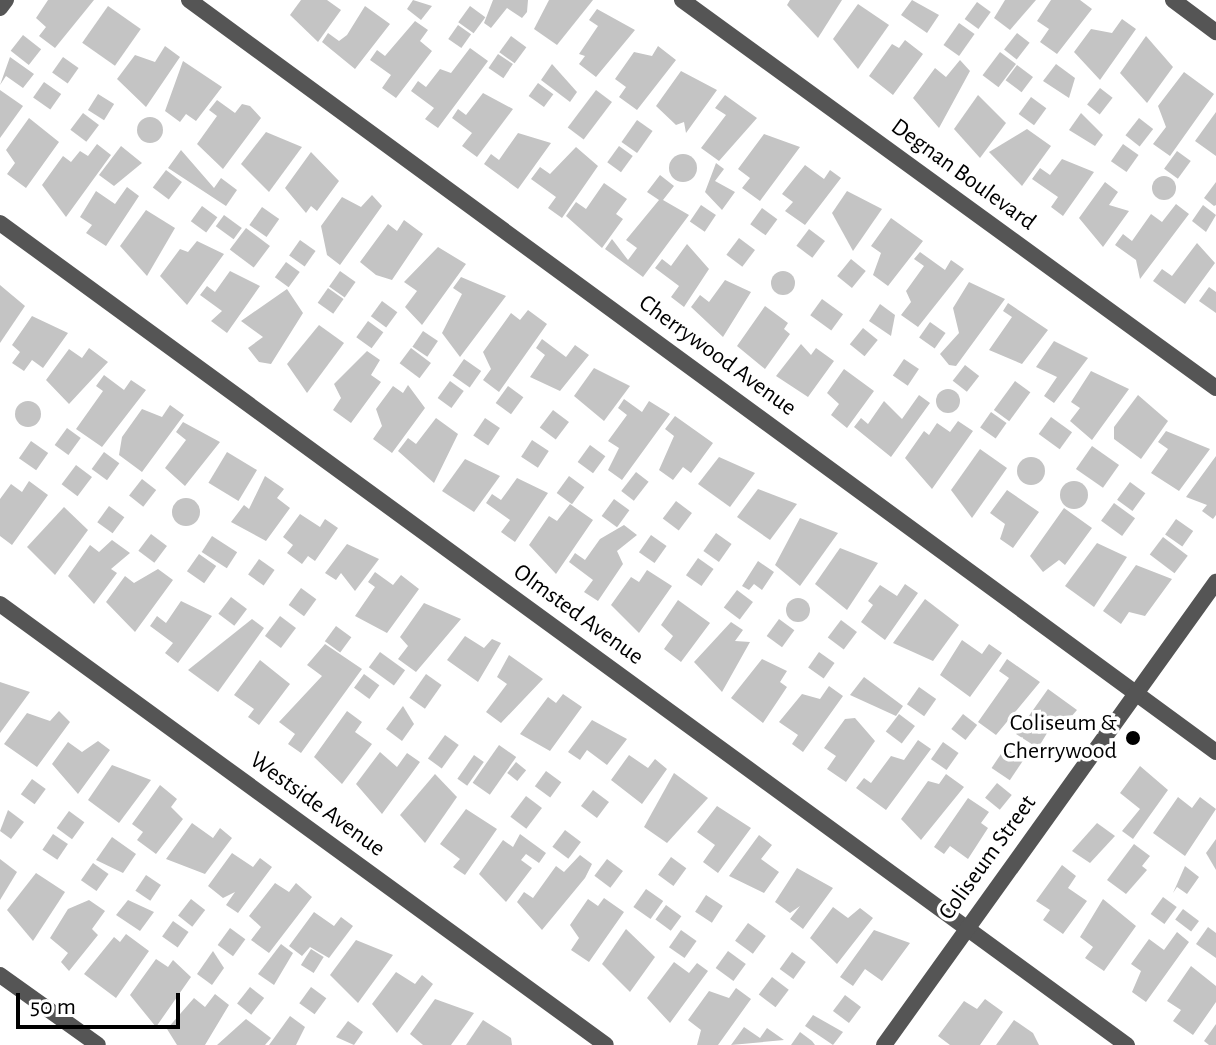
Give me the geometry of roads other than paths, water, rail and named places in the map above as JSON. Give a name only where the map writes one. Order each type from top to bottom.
[{"type":"street","points":[[0,8],[6,0]]},
{"type":"street","name":"Cherrywood Avenue","points":[[189,0],[1216,752]]},
{"type":"street","name":"Degnan Boulevard","points":[[682,0],[1216,388]]},
{"type":"street","points":[[1173,0],[1216,32]]},
{"type":"street","name":"Olmsted Avenue","points":[[0,223],[1127,1045]]},
{"type":"street","name":"Coliseum Street","points":[[884,1045],[1216,582]]},
{"type":"street","name":"Westside Avenue","points":[[0,604],[606,1045]]},
{"type":"street","points":[[0,975],[98,1045]]},
{"type":"place","name":"Coliseum & Cherrywood","points":[[1133,738]]}]
